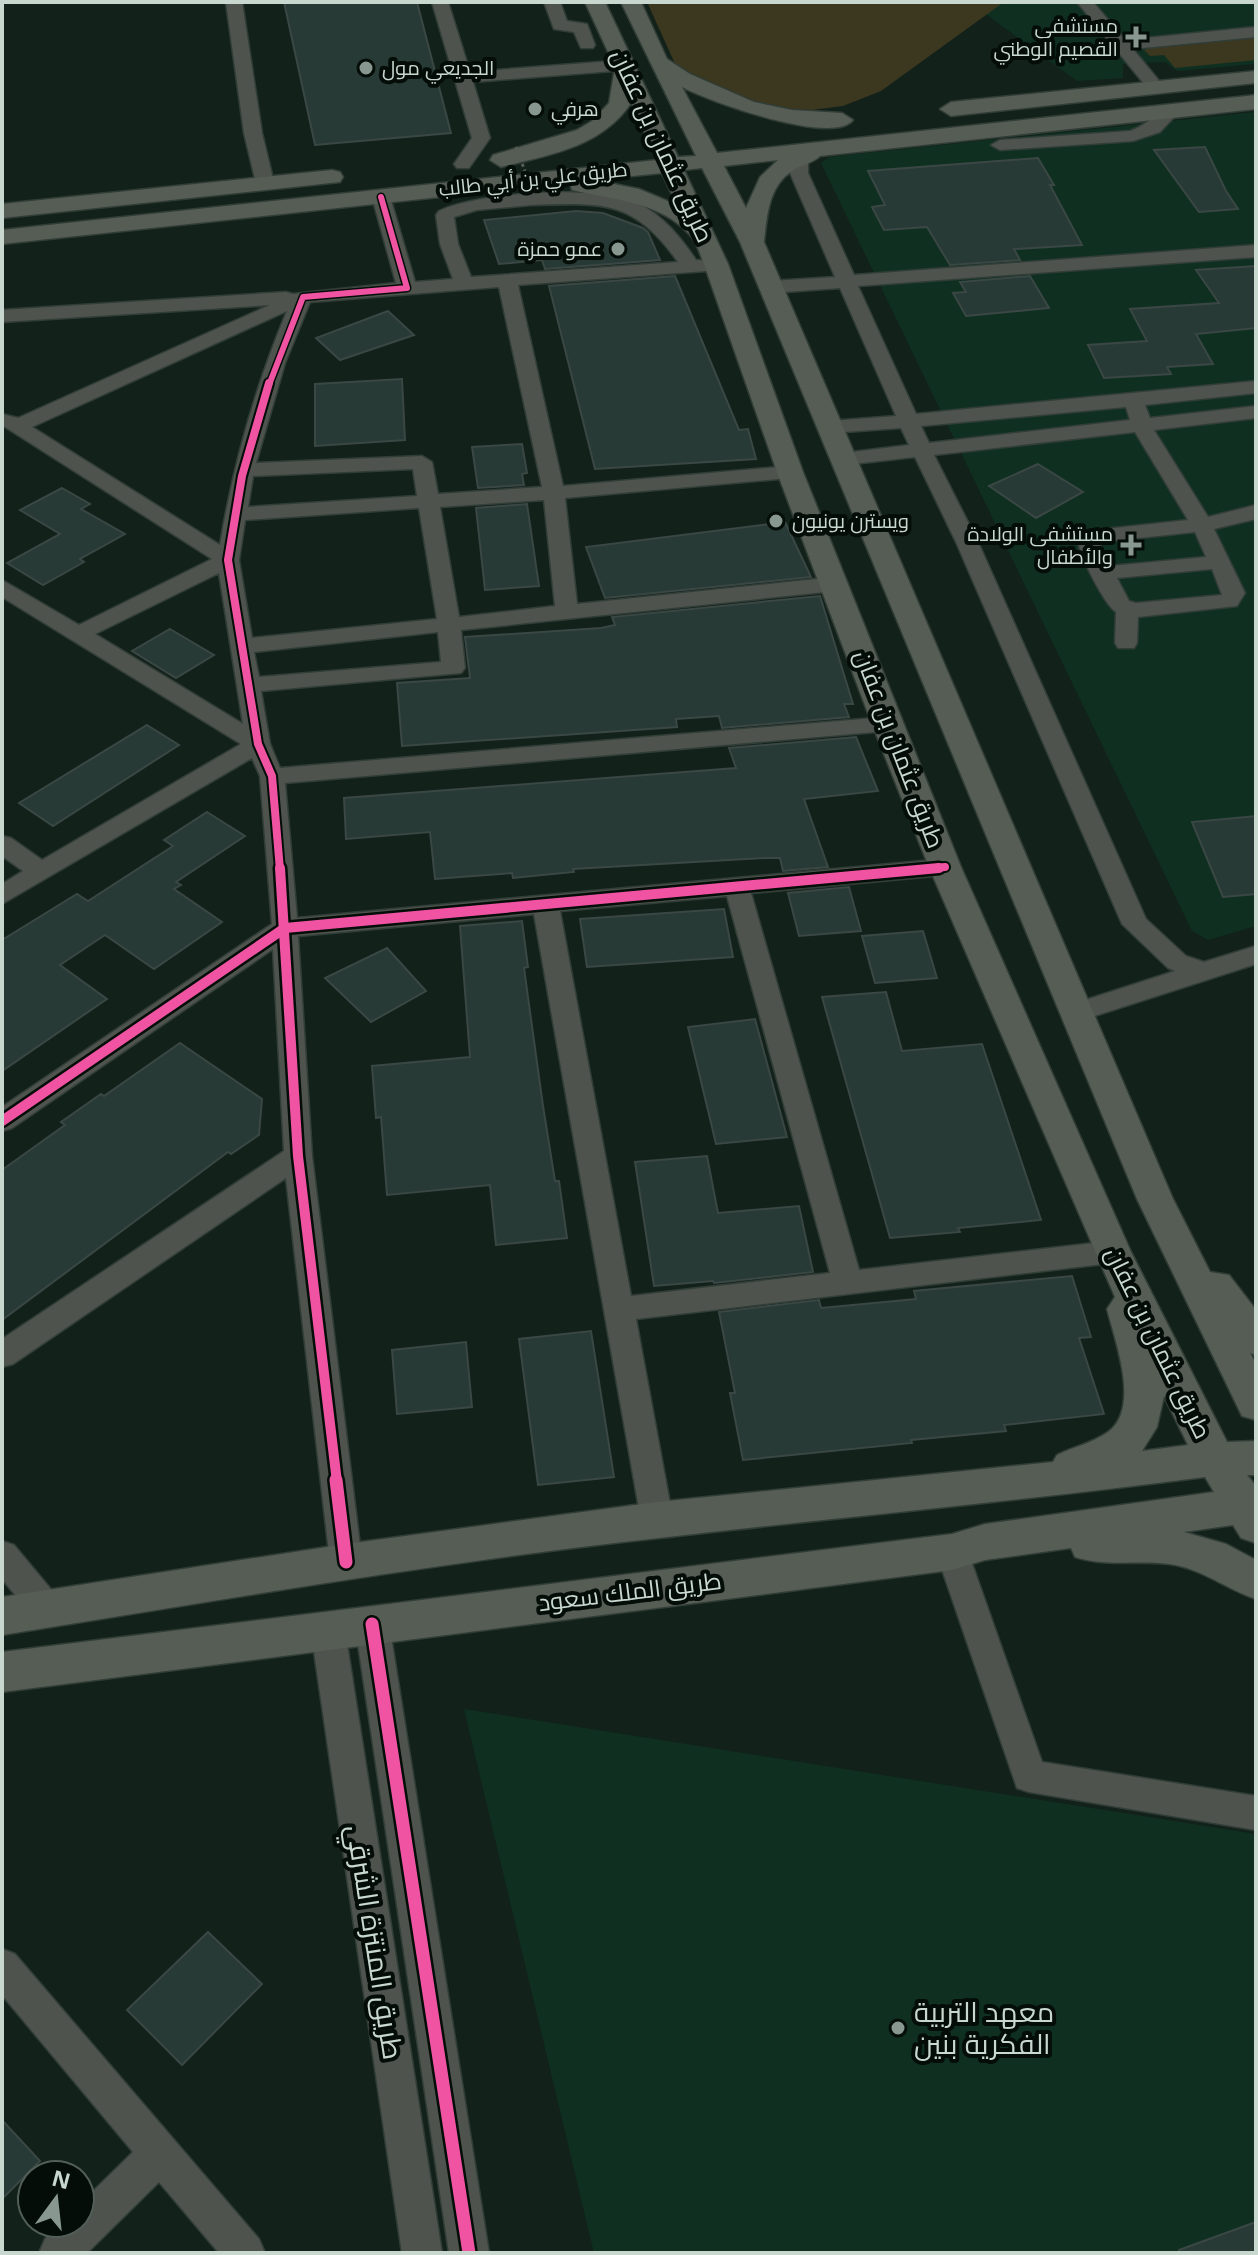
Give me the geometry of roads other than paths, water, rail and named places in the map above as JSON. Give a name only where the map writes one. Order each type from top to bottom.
[{"type":"main road","name":"طريق عثمان بن عفان","points":[[631,2],[658,62],[711,144],[1166,1224],[1256,1404]]},
{"type":"main road","name":"طريق عثمان بن عفان","points":[[598,9],[623,75],[658,150],[704,235],[704,265],[835,584],[887,724],[945,867],[1114,1256],[1215,1459],[1252,1511]]},
{"type":"main road","points":[[658,62],[690,85],[724,102],[804,119],[850,119],[755,131]]},
{"type":"main road","points":[[509,153],[576,139],[596,127],[620,103],[623,75]]},
{"type":"main road","points":[[937,110],[1256,77]]},
{"type":"main road","name":"طريق علي بن أبي طالب","points":[[462,171],[711,144],[869,142],[1256,102]]},
{"type":"main road","points":[[752,242],[757,203],[769,177],[799,158],[869,142]]},
{"type":"main road","name":"طريق علي بن أبي طالب","points":[[2,237],[381,197],[509,153],[612,148]]},
{"type":"main road","points":[[462,171],[618,190],[659,202],[704,235]]},
{"type":"main road","points":[[2,211],[357,174]]},
{"type":"main road","points":[[1166,1224],[1256,1339]]},
{"type":"main road","points":[[1041,1481],[1126,1442],[1144,1418],[1144,1392],[1114,1256]]},
{"type":"main road","points":[[2,1616],[346,1562],[657,1520],[1041,1481],[1215,1459],[1256,1458]]},
{"type":"main road","name":"طريق الملك سعود","points":[[2,1672],[1252,1511]]},
{"type":"main road","points":[[968,1547],[1170,1546],[1211,1557],[1256,1581]]},
{"type":"street","points":[[234,2],[253,133],[265,183]]},
{"type":"street","points":[[440,2],[481,138],[462,171]]},
{"type":"street","points":[[552,2],[560,26],[581,27],[587,45]]},
{"type":"street","points":[[569,2],[571,10],[598,9]]},
{"type":"street","points":[[1085,2],[1156,87]]},
{"type":"street","points":[[1123,45],[1256,32]]},
{"type":"street","points":[[462,74],[623,75]]},
{"type":"street","points":[[1000,145],[1133,136],[1154,128],[1171,112]]},
{"type":"street","points":[[1026,126],[1054,141]]},
{"type":"street","points":[[799,158],[799,173],[846,281],[921,449],[967,542],[1135,924],[1177,962],[1203,972]]},
{"type":"street","points":[[381,197],[407,288]]},
{"type":"street","points":[[464,284],[449,244],[445,215],[451,209],[485,203],[597,199],[625,205],[650,218],[704,265]]},
{"type":"street","points":[[771,287],[1256,251]]},
{"type":"street","points":[[2,316],[303,297],[704,265]]},
{"type":"street","points":[[507,280],[554,493],[567,612]]},
{"type":"street","points":[[10,422],[303,297]]},
{"type":"street","points":[[303,297],[275,363],[244,470],[228,560],[258,744],[272,776],[285,928],[298,1156],[346,1562]]},
{"type":"street","points":[[830,427],[1034,411],[1256,387]]},
{"type":"street","points":[[1134,401],[1142,426],[1202,525],[1234,593],[1229,601],[1127,609],[1120,606],[1089,546],[1089,541],[1096,536],[1202,525],[1256,511]]},
{"type":"street","points":[[1034,411],[1052,435]]},
{"type":"street","points":[[844,459],[1256,412]]},
{"type":"street","points":[[10,422],[228,560]]},
{"type":"street","points":[[244,470],[422,462],[449,624],[453,668],[248,685]]},
{"type":"street","points":[[234,514],[554,493],[790,472]]},
{"type":"street","points":[[80,633],[228,560]]},
{"type":"street","points":[[1101,573],[1219,562]]},
{"type":"street","points":[[242,646],[835,584]]},
{"type":"street","points":[[2,587],[258,744]]},
{"type":"street","points":[[1126,643],[1127,609]]},
{"type":"street","points":[[272,776],[887,724]]},
{"type":"street","points":[[2,895],[258,744]]},
{"type":"street","points":[[2,844],[40,871]]},
{"type":"street","points":[[2,1121],[285,928],[945,867]]},
{"type":"street","points":[[736,884],[848,1283]]},
{"type":"street","points":[[545,902],[657,1520]]},
{"type":"street","points":[[1079,1012],[1256,955]]},
{"type":"street","points":[[2,1355],[298,1156]]},
{"type":"street","points":[[618,1309],[1114,1256]]},
{"type":"street","points":[[968,1547],[1029,1776],[1256,1813]]},
{"type":"street","points":[[2,1555],[47,1609]]},
{"type":"street","points":[[372,1624],[469,2253]]},
{"type":"street","name":"طريق المنتزة الشرقي","points":[[328,1631],[422,2253]]},
{"type":"street","points":[[2,1967],[245,2253]]},
{"type":"street","points":[[59,2253],[160,2153]]},
{"type":"place","name":"مستشفي القصيم الوطني","points":[[1136,37]]},
{"type":"place","name":"الجديعي مول","points":[[366,68]]},
{"type":"place","name":"هرفي","points":[[535,109]]},
{"type":"place","name":"عمو حمزة","points":[[618,249]]},
{"type":"place","name":"ويسترن يونيون","points":[[776,521]]},
{"type":"place","name":"مستشفى الولادة والأطفال","points":[[1131,545]]},
{"type":"place","name":"معهد التربية الفكرية بنين","points":[[898,2028]]}]
